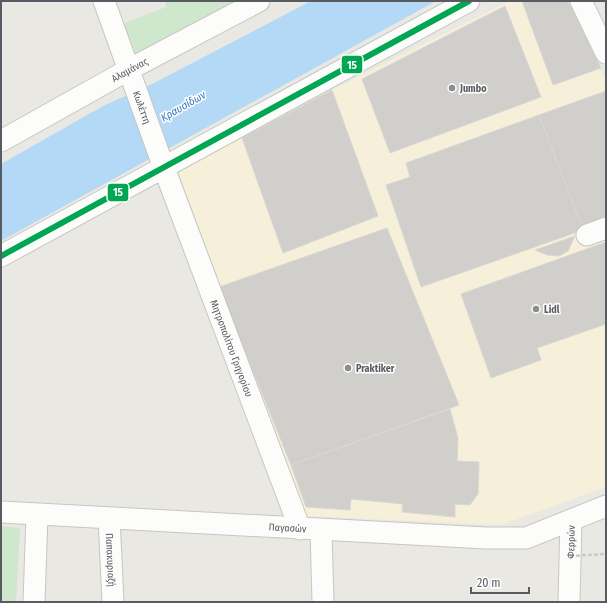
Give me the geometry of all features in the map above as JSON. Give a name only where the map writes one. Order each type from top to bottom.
[{"type":"street","name":"Αλαμάνας","points":[[1,141],[128,70],[259,1]]},
{"type":"street","points":[[1,256],[469,1]]},
{"type":"street","points":[[581,1],[606,53]]},
{"type":"street","name":"Κωλέττη","points":[[111,6],[128,70],[164,168]]},
{"type":"street","name":"Μητροπολίτου Γρηγορίου","points":[[164,168],[300,528]]},
{"type":"street","name":"Φερρών","points":[[569,602],[571,520],[606,506]]},
{"type":"street","name":"Παγασών","points":[[1,512],[486,538],[526,538],[571,520]]},
{"type":"street","points":[[34,602],[37,514]]},
{"type":"street","name":"Παπακυριαζή","points":[[109,518],[113,602]]},
{"type":"street","points":[[321,530],[322,602]]},
{"type":"path","points":[[570,556],[606,554]]},
{"type":"shaded area","points":[[510,1],[568,1],[606,81],[606,487],[501,525],[306,516],[178,171],[332,90]]},
{"type":"green space","points":[[166,1],[239,1],[133,57],[122,24],[166,7]]},
{"type":"green space","points":[[1,526],[20,528],[16,602],[1,602]]},
{"type":"water","name":"Κραυσίδων","points":[[311,1],[436,1],[1,241],[1,164],[103,106],[152,84]]},
{"type":"building","points":[[522,1],[568,1],[601,68],[553,85]]},
{"type":"building","name":"Jumbo","points":[[505,6],[541,97],[390,153],[362,79]]},
{"type":"building","points":[[332,90],[378,216],[283,253],[242,138]]},
{"type":"building","points":[[606,91],[606,218],[582,227],[539,115]]},
{"type":"building","points":[[539,115],[583,230],[421,287],[386,185],[410,177],[406,163]]},
{"type":"building","name":"Praktiker","points":[[387,228],[459,405],[291,465],[219,287]]},
{"type":"building","points":[[575,236],[568,251],[559,256],[547,255],[535,250]]},
{"type":"building","name":"Lidl","points":[[606,242],[606,324],[537,348],[541,360],[491,378],[461,294]]},
{"type":"building","points":[[450,409],[458,438],[457,461],[479,462],[478,494],[470,505],[455,504],[455,517],[402,512],[403,504],[351,499],[350,510],[306,507],[291,465]]},
{"type":"transit line","name":"15","points":[[1,256],[469,1]]},
{"type":"place","name":"Jumbo","points":[[452,88]]},
{"type":"place","name":"Lidl","points":[[536,309]]},
{"type":"place","name":"Praktiker","points":[[348,368]]}]
